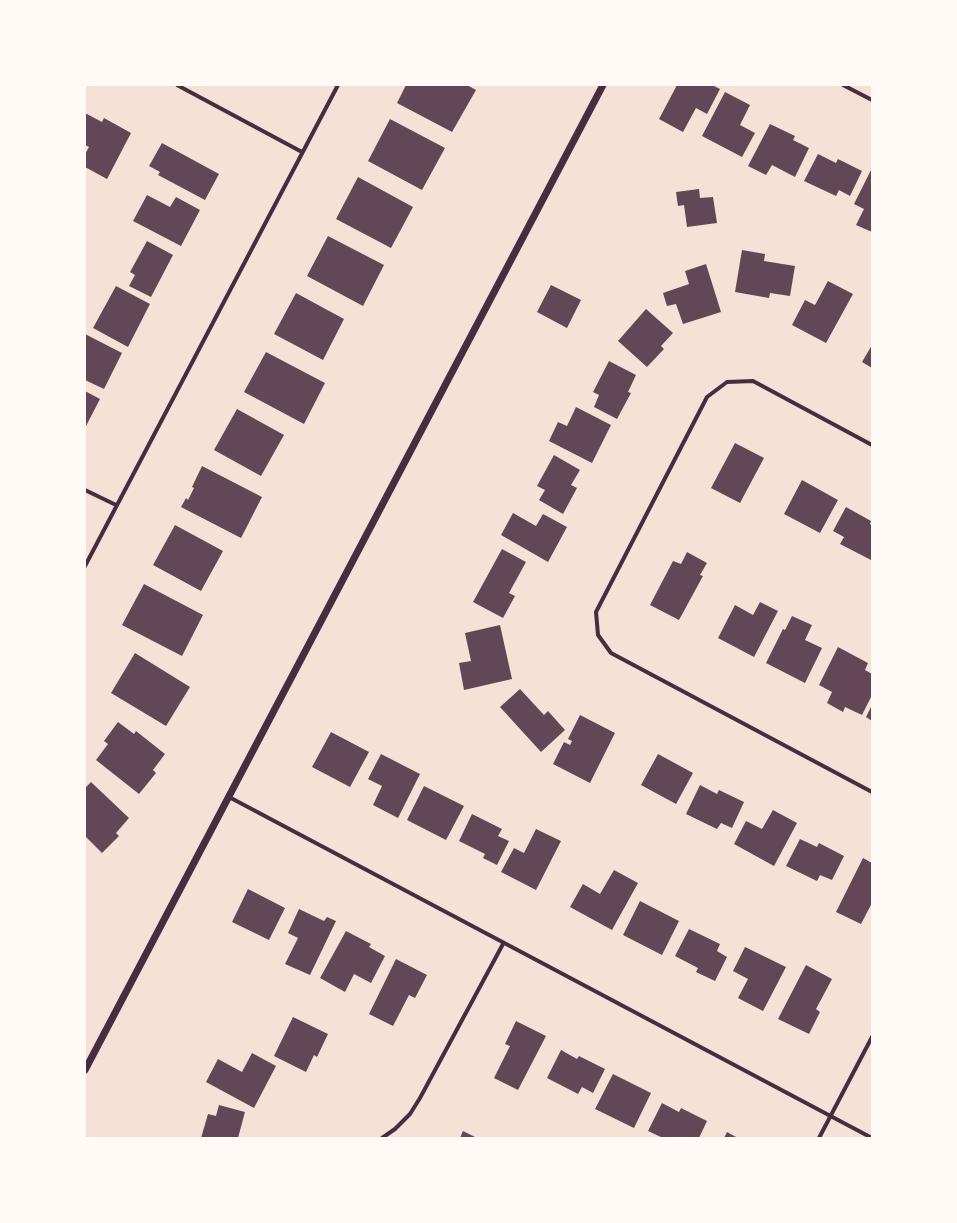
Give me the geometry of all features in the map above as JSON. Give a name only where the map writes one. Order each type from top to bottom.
[{"type":"street","points":[[177,85],[302,152]]},
{"type":"street","points":[[85,566],[338,85]]},
{"type":"street","points":[[85,1070],[603,85]]},
{"type":"street","points":[[843,85],[872,100]]},
{"type":"street","points":[[872,445],[753,381],[728,382],[707,397],[596,612],[598,634],[611,654],[872,792]]},
{"type":"street","points":[[85,490],[116,505]]},
{"type":"street","points":[[229,797],[503,944],[872,1138]]},
{"type":"street","points":[[382,1138],[395,1129],[410,1114],[420,1098],[503,944]]},
{"type":"street","points":[[819,1138],[872,1037]]},
{"type":"building","points":[[406,85],[467,85],[476,90],[452,132],[397,103]]},
{"type":"building","points":[[677,85],[712,85],[720,89],[707,114],[696,108],[683,132],[659,119]]},
{"type":"building","points":[[725,92],[750,105],[740,125],[755,133],[742,157],[702,136]]},
{"type":"building","points":[[85,113],[102,122],[104,118],[131,133],[107,179],[85,167],[85,154],[89,147],[85,145]]},
{"type":"building","points":[[390,119],[445,148],[422,190],[368,161]]},
{"type":"building","points":[[770,124],[795,136],[793,140],[809,148],[795,177],[772,165],[766,175],[748,166]]},
{"type":"building","points":[[162,143],[219,174],[205,200],[158,175],[160,172],[149,166]]},
{"type":"building","points":[[818,154],[836,163],[838,159],[862,171],[850,196],[839,190],[836,196],[804,181]]},
{"type":"building","points":[[872,168],[872,232],[856,225],[864,209],[854,204]]},
{"type":"building","points":[[358,177],[413,207],[391,248],[336,219]]},
{"type":"building","points":[[699,189],[700,198],[713,197],[717,223],[687,227],[684,205],[678,206],[676,192]]},
{"type":"building","points":[[147,195],[170,207],[176,197],[200,210],[181,246],[133,221]]},
{"type":"building","points":[[328,236],[384,265],[363,306],[307,276]]},
{"type":"building","points":[[147,241],[173,255],[151,297],[129,286],[135,275],[130,272]]},
{"type":"building","points":[[742,250],[765,254],[764,261],[795,266],[790,296],[770,293],[769,298],[735,292]]},
{"type":"building","points":[[706,264],[721,312],[683,324],[676,304],[667,306],[663,293],[689,284],[685,271]]},
{"type":"building","points":[[828,281],[853,294],[826,343],[792,325],[805,300],[815,305]]},
{"type":"building","points":[[551,285],[581,300],[567,328],[537,312]]},
{"type":"building","points":[[116,286],[150,304],[128,347],[93,328]]},
{"type":"building","points":[[296,293],[344,319],[323,360],[274,334]]},
{"type":"building","points":[[646,309],[673,333],[661,346],[664,349],[647,367],[618,341]]},
{"type":"building","points":[[85,334],[122,353],[104,389],[85,380]]},
{"type":"building","points":[[872,345],[872,368],[862,362]]},
{"type":"building","points":[[266,352],[325,383],[304,424],[244,392]]},
{"type":"building","points":[[609,361],[636,375],[628,392],[631,393],[617,419],[594,407],[599,395],[593,392]]},
{"type":"building","points":[[85,391],[100,399],[85,428]]},
{"type":"building","points":[[576,407],[611,425],[592,463],[549,441],[558,422],[567,426]]},
{"type":"building","points":[[237,409],[284,435],[261,476],[214,450]]},
{"type":"building","points":[[735,443],[764,458],[740,503],[711,488]]},
{"type":"building","points":[[554,455],[580,470],[571,485],[577,488],[563,514],[539,500],[545,490],[537,486]]},
{"type":"building","points":[[202,466],[262,497],[241,538],[181,507],[186,498],[188,500],[194,488],[192,487]]},
{"type":"building","points":[[802,480],[838,500],[820,533],[784,514]]},
{"type":"building","points":[[846,507],[871,521],[871,560],[840,544],[844,537],[833,531]]},
{"type":"building","points":[[513,513],[536,526],[543,514],[567,527],[548,562],[501,535]]},
{"type":"building","points":[[175,525],[223,551],[201,591],[153,565]]},
{"type":"building","points":[[502,549],[526,562],[509,593],[515,596],[503,618],[473,602]]},
{"type":"building","points":[[687,552],[707,563],[700,575],[703,576],[679,620],[650,605],[673,561],[681,564]]},
{"type":"building","points":[[144,584],[203,615],[182,656],[122,625]]},
{"type":"building","points":[[760,602],[778,611],[754,657],[718,638],[735,605],[753,615]]},
{"type":"building","points":[[792,616],[812,625],[805,640],[822,648],[805,683],[766,663],[783,629],[785,630]]},
{"type":"building","points":[[500,625],[512,679],[464,690],[459,663],[471,661],[465,633]]},
{"type":"building","points":[[838,647],[868,663],[865,670],[872,674],[872,695],[862,715],[845,707],[843,712],[827,703],[832,692],[819,685]]},
{"type":"building","points":[[135,653],[190,687],[166,726],[111,693]]},
{"type":"building","points":[[520,689],[544,715],[548,711],[565,730],[541,752],[500,707]]},
{"type":"building","points":[[872,705],[872,721],[866,717]]},
{"type":"building","points":[[580,715],[615,733],[590,783],[553,764],[564,742],[570,745],[572,741],[568,739]]},
{"type":"building","points":[[118,722],[134,734],[136,731],[165,754],[153,770],[156,773],[139,794],[96,760],[108,744],[104,741]]},
{"type":"building","points":[[331,732],[369,752],[350,787],[312,767]]},
{"type":"building","points":[[381,754],[420,774],[398,818],[373,805],[382,786],[368,779]]},
{"type":"building","points":[[658,754],[693,773],[676,804],[641,785]]},
{"type":"building","points":[[91,782],[129,818],[116,833],[119,836],[102,853],[85,836],[85,788]]},
{"type":"building","points":[[700,785],[717,794],[719,790],[744,802],[732,828],[721,823],[717,829],[686,814]]},
{"type":"building","points":[[424,786],[464,806],[446,840],[407,820]]},
{"type":"building","points":[[773,810],[797,823],[774,866],[734,844],[746,821],[762,829]]},
{"type":"building","points":[[472,814],[502,829],[498,836],[509,841],[497,865],[483,858],[485,854],[459,841]]},
{"type":"building","points":[[536,829],[561,841],[536,890],[501,872],[514,848],[524,853]]},
{"type":"building","points":[[800,839],[817,847],[819,843],[844,856],[832,880],[820,875],[817,881],[786,866]]},
{"type":"building","points":[[863,858],[872,863],[872,903],[861,924],[836,912]]},
{"type":"building","points":[[614,870],[638,883],[612,930],[570,907],[583,884],[600,894]]},
{"type":"building","points":[[248,889],[285,908],[269,940],[232,922]]},
{"type":"building","points":[[640,901],[679,921],[662,955],[623,935]]},
{"type":"building","points":[[299,909],[324,921],[327,917],[336,921],[310,975],[285,964],[298,938],[288,933]]},
{"type":"building","points":[[689,929],[720,944],[717,951],[727,957],[715,981],[696,972],[698,968],[675,956]]},
{"type":"building","points":[[346,931],[371,944],[369,947],[385,956],[371,983],[354,974],[345,992],[320,978]]},
{"type":"building","points":[[745,947],[786,967],[763,1011],[738,998],[748,979],[733,971]]},
{"type":"building","points":[[396,959],[427,975],[415,998],[409,995],[393,1026],[369,1014]]},
{"type":"building","points":[[806,965],[832,979],[816,1009],[820,1012],[809,1034],[778,1019]]},
{"type":"building","points":[[293,1017],[328,1034],[317,1057],[314,1055],[306,1072],[274,1056]]},
{"type":"building","points":[[516,1021],[546,1036],[518,1090],[494,1078],[510,1046],[505,1044]]},
{"type":"building","points":[[561,1050],[577,1059],[579,1056],[605,1069],[593,1093],[582,1087],[578,1094],[547,1078]]},
{"type":"building","points":[[252,1053],[276,1066],[254,1108],[206,1082],[218,1059],[242,1072]]},
{"type":"building","points":[[613,1074],[651,1093],[634,1128],[595,1109]]},
{"type":"building","points":[[662,1103],[679,1112],[681,1108],[707,1121],[699,1138],[663,1138],[648,1131]]},
{"type":"building","points":[[219,1105],[245,1112],[238,1138],[201,1138],[208,1114],[216,1116]]},
{"type":"building","points":[[463,1131],[477,1138],[460,1138]]},
{"type":"building","points":[[727,1132],[738,1138],[724,1138]]}]
